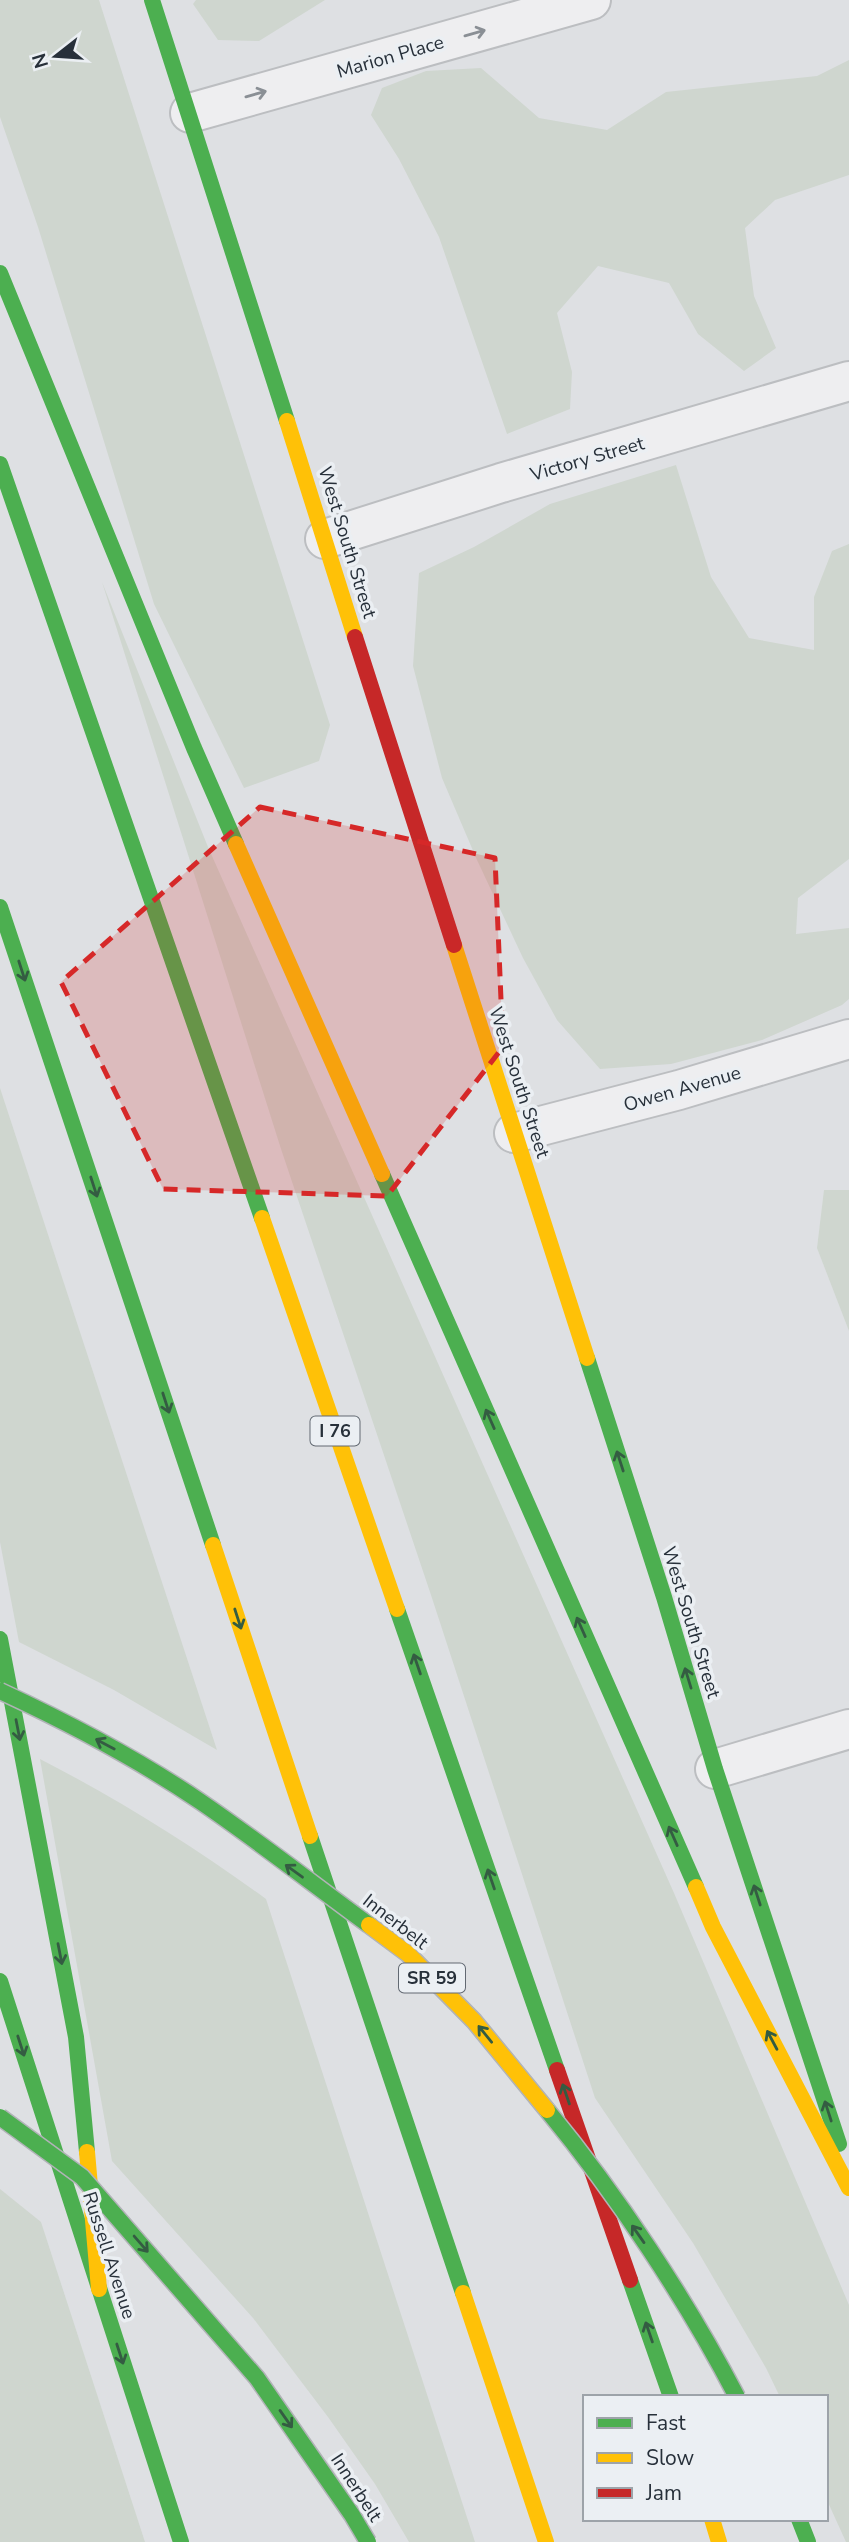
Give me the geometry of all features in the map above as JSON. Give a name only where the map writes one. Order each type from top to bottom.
[{"type":"main road","name":"West South Street","points":[[152,0],[659,1583],[715,1769],[849,2176]]},
{"type":"main road","points":[[0,273],[194,748],[713,1927],[849,2188]]},
{"type":"main road","name":"I 76","points":[[0,464],[670,2395]]},
{"type":"main road","points":[[0,906],[545,2542]]},
{"type":"main road","points":[[0,1639],[76,2037],[99,2289]]},
{"type":"main road","name":"Innerbelt","points":[[0,1691],[123,1754],[201,1802],[408,1954],[474,2021],[571,2139],[650,2252],[714,2353],[736,2395]]},
{"type":"main road","name":"Russell Avenue","points":[[0,1981],[181,2542]]},
{"type":"main road","name":"Innerbelt","points":[[0,2117],[82,2177],[249,2368],[368,2542]]},
{"type":"main road","points":[[713,2521],[719,2542]]},
{"type":"main road","points":[[800,2521],[808,2542]]},
{"type":"street","name":"Marion Place","points":[[190,113],[591,0]]},
{"type":"street","name":"Victory Street","points":[[326,540],[501,483],[849,381]]},
{"type":"street","name":"Owen Avenue","points":[[514,1133],[679,1090],[849,1040]]},
{"type":"street","points":[[715,1769],[849,1730]]},
{"type":"highlighted area","points":[[260,807],[495,858],[503,1047],[387,1196],[163,1189],[61,982]]},
{"type":"shaded area","points":[[0,0],[99,0],[330,725],[319,761],[244,788],[154,604],[38,227],[0,117]]},
{"type":"shaded area","points":[[196,0],[325,0],[259,41],[218,40],[193,4]]},
{"type":"shaded area","points":[[849,60],[849,175],[775,200],[745,228],[754,296],[776,348],[744,371],[698,334],[669,283],[598,266],[557,313],[572,372],[570,409],[507,434],[439,237],[399,159],[371,115],[382,88],[426,71],[481,68],[539,118],[607,130],[666,92],[817,76]]},
{"type":"shaded area","points":[[676,465],[711,577],[749,638],[814,650],[814,597],[832,551],[849,544],[849,859],[798,898],[796,934],[849,928],[849,999],[842,1005],[762,1040],[671,1064],[600,1069],[557,1020],[523,958],[442,778],[413,666],[419,573],[474,547],[550,504]]},
{"type":"shaded area","points":[[102,582],[208,847],[674,1893],[849,2305],[849,2542],[846,2542],[828,2502],[828,2395],[779,2395],[693,2243],[595,2098],[431,1595],[281,1149]]},
{"type":"shaded area","points":[[0,1088],[217,1750],[114,1690],[19,1642],[0,1542]]},
{"type":"shaded area","points":[[824,1190],[849,1190],[849,1331],[817,1248]]},
{"type":"shaded area","points":[[40,1759],[156,1825],[266,1899],[475,2542],[409,2542],[375,2484],[253,2318],[112,2161]]},
{"type":"shaded area","points":[[0,2189],[41,2222],[145,2542],[0,2542]]},
{"type":"traffic: fast","points":[[152,0],[287,421]]},
{"type":"traffic: fast","points":[[0,273],[194,748],[236,844]]},
{"type":"traffic: fast","points":[[0,464],[262,1218]]},
{"type":"traffic: fast","points":[[0,907],[213,1545]]},
{"type":"traffic: fast","points":[[382,1174],[696,1887]]},
{"type":"traffic: fast","points":[[587,1358],[664,1597],[715,1769],[839,2144]]},
{"type":"traffic: fast","points":[[397,1609],[557,2070]]},
{"type":"traffic: fast","points":[[0,1639],[76,2037],[87,2152]]},
{"type":"traffic: fast","points":[[0,1691],[103,1742],[177,1786],[369,1925]]},
{"type":"traffic: fast","points":[[310,1836],[463,2293]]},
{"type":"traffic: fast","points":[[0,1981],[181,2542]]},
{"type":"traffic: fast","points":[[547,2110],[599,2177],[649,2249],[696,2323],[736,2395]]},
{"type":"traffic: fast","points":[[0,2117],[82,2177],[257,2378],[368,2542]]},
{"type":"traffic: fast","points":[[630,2280],[670,2395]]},
{"type":"traffic: fast","points":[[800,2521],[808,2542]]},
{"type":"traffic: slow","points":[[287,421],[355,637]]},
{"type":"traffic: slow","points":[[236,844],[382,1174]]},
{"type":"traffic: slow","points":[[454,945],[587,1358]]},
{"type":"traffic: slow","points":[[262,1218],[397,1609]]},
{"type":"traffic: slow","points":[[213,1545],[310,1836]]},
{"type":"traffic: slow","points":[[696,1887],[713,1927],[849,2188]]},
{"type":"traffic: slow","points":[[369,1925],[408,1954],[474,2021],[547,2110]]},
{"type":"traffic: slow","points":[[87,2152],[99,2289]]},
{"type":"traffic: slow","points":[[463,2293],[546,2542]]},
{"type":"traffic: slow","points":[[713,2521],[719,2542]]},
{"type":"traffic: jam","points":[[355,637],[454,945]]},
{"type":"traffic: jam","points":[[557,2070],[630,2280]]}]
